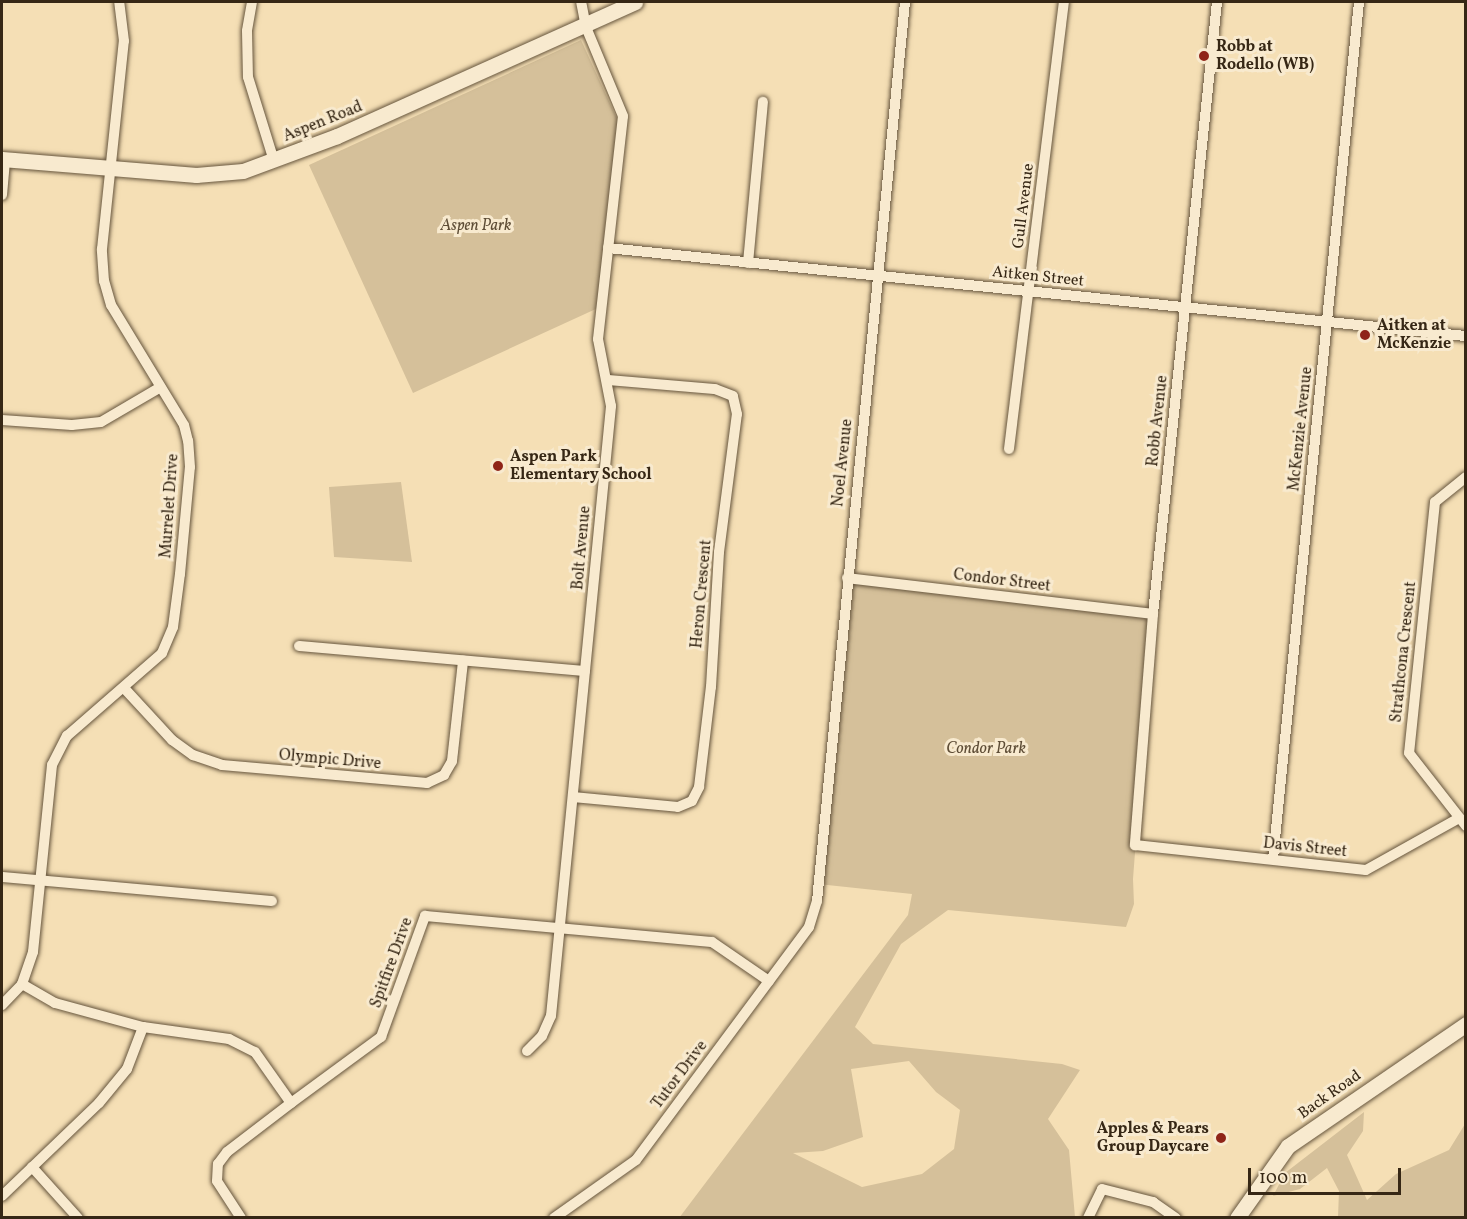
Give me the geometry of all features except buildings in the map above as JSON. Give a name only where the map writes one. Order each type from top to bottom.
[{"type":"street","name":"Murrelet Drive","points":[[22,984],[33,952],[52,765],[67,736],[162,653],[173,627],[180,574],[190,466],[184,425],[111,305],[104,281],[102,249],[124,40],[119,2]]},
{"type":"street","points":[[252,2],[247,31],[248,77],[274,161]]},
{"type":"street","name":"Bolt Avenue","points":[[527,1051],[542,1036],[550,1016],[611,406],[598,339],[623,116],[586,27],[581,2]]},
{"type":"street","name":"Aspen Road","points":[[3,159],[112,170],[196,175],[243,171],[274,161],[586,27],[635,2]]},
{"type":"street","name":"Noel Avenue","points":[[809,927],[818,884],[876,275],[905,2]]},
{"type":"street","name":"Gull Avenue","points":[[1009,449],[1064,2]]},
{"type":"street","name":"Robb Avenue","points":[[1135,845],[1153,614],[1217,2]]},
{"type":"street","name":"McKenzie Avenue","points":[[1273,859],[1359,2]]},
{"type":"street","points":[[748,263],[763,102]]},
{"type":"street","points":[[2,195],[3,159]]},
{"type":"street","name":"Aitken Street","points":[[608,248],[1466,336]]},
{"type":"street","name":"Heron Crescent","points":[[573,797],[678,807],[692,801],[699,787],[711,687],[719,552],[737,414],[733,396],[715,389],[607,380]]},
{"type":"street","points":[[2,420],[72,426],[101,422],[161,387]]},
{"type":"street","name":"Strathcona Crescent","points":[[1462,822],[1409,753],[1435,502],[1466,477]]},
{"type":"street","name":"Condor Street","points":[[847,578],[1153,614]]},
{"type":"street","points":[[299,646],[585,671]]},
{"type":"street","name":"Olympic Drive","points":[[124,688],[172,740],[193,754],[222,765],[427,783],[444,775],[452,760],[463,661]]},
{"type":"street","name":"Davis Street","points":[[1135,845],[1366,870],[1462,822]]},
{"type":"street","points":[[2,877],[272,901]]},
{"type":"street","name":"Spitfire Drive","points":[[241,1218],[217,1180],[218,1164],[228,1152],[291,1102],[381,1037],[425,916],[712,942],[768,981]]},
{"type":"street","name":"Tutor Drive","points":[[554,1218],[636,1160],[809,927]]},
{"type":"street","points":[[2,1005],[22,984],[55,1003],[143,1028],[229,1039],[255,1052],[291,1102]]},
{"type":"street","name":"Back Road","points":[[1237,1218],[1288,1146],[1466,1024]]},
{"type":"street","points":[[2,1196],[128,1069],[143,1028]]},
{"type":"street","points":[[32,1167],[78,1218]]},
{"type":"street","points":[[1088,1218],[1102,1189],[1153,1202],[1176,1218]]},
{"type":"green space","name":"Aspen Park","points":[[581,40],[618,121],[598,308],[413,393],[309,165]]},
{"type":"green space","points":[[401,482],[412,562],[334,557],[329,487]]},
{"type":"green space","name":"Condor Park","points":[[847,578],[1153,614],[1133,879],[1134,904],[1126,927],[948,910],[901,944],[855,1027],[873,1044],[1062,1064],[1080,1070],[1048,1119],[1069,1150],[1075,1217],[679,1218],[908,915],[912,894],[818,884]],"holes":[[[909,1061],[936,1092],[960,1110],[954,1149],[922,1174],[862,1187],[793,1153],[823,1151],[863,1137],[851,1069]]]},
{"type":"green space","points":[[1364,1112],[1363,1131],[1347,1155],[1367,1200],[1396,1174],[1449,1150],[1465,1124],[1465,1217],[1338,1217],[1339,1191],[1327,1168],[1300,1189],[1273,1196],[1285,1173]]},
{"type":"place","name":"Robb at Rodello (WB)","points":[[1204,56]]},
{"type":"place","name":"Aitken at McKenzie","points":[[1365,335]]},
{"type":"place","name":"Aspen Park Elementary School","points":[[498,466]]},
{"type":"place","name":"Apples & Pears Group Daycare","points":[[1221,1138]]}]
